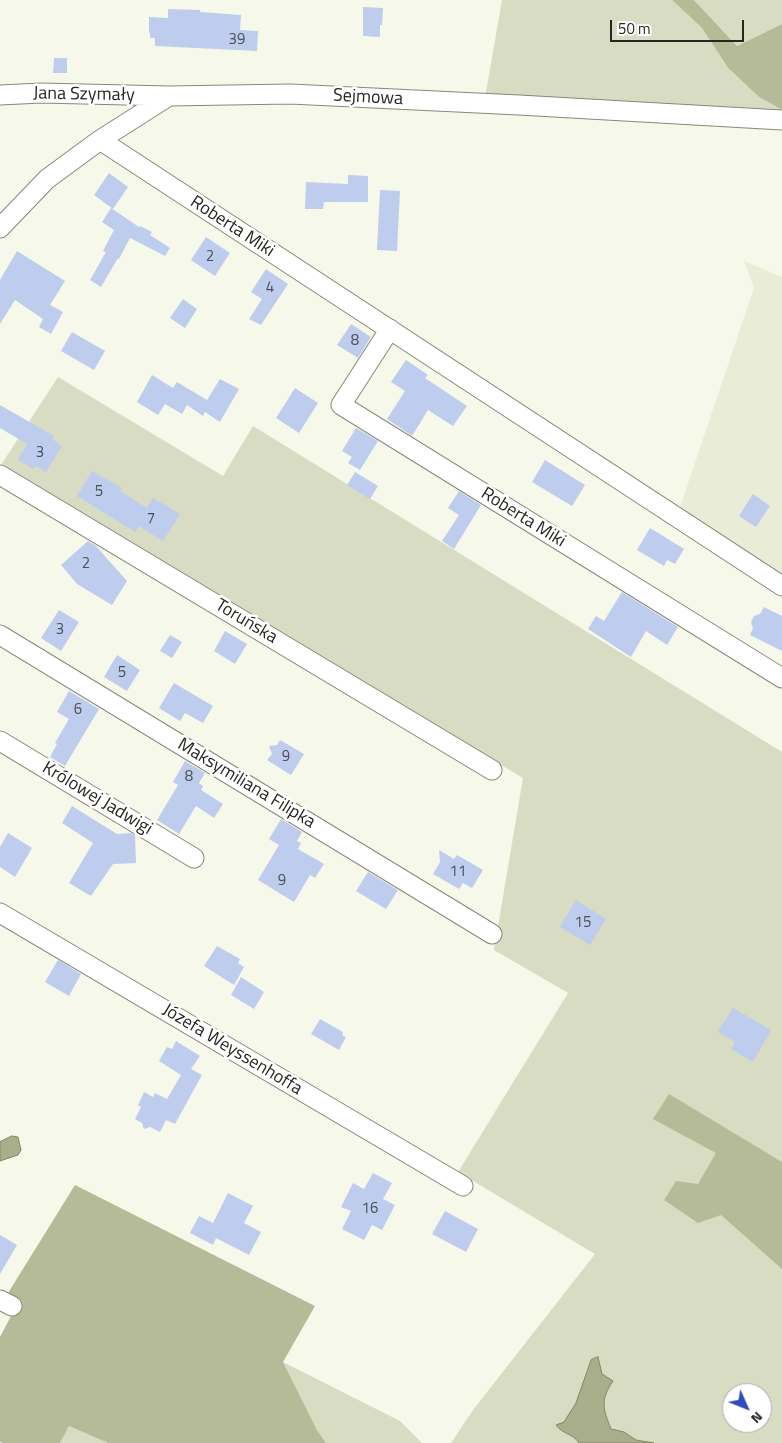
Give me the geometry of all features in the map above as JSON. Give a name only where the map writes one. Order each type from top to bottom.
[{"type":"street","name":"Jana Szymały","points":[[0,95],[91,93],[168,96]]},
{"type":"street","name":"Sejmowa","points":[[168,96],[300,95],[782,120]]},
{"type":"street","points":[[0,228],[47,179],[100,140],[168,96]]},
{"type":"street","name":"Roberta Miki","points":[[100,140],[782,586]]},
{"type":"street","name":"Roberta Miki","points":[[390,329],[341,405],[782,678]]},
{"type":"street","name":"Toruńska","points":[[0,475],[492,770]]},
{"type":"street","name":"Maksymiliana Filipka","points":[[0,635],[492,934]]},
{"type":"street","name":"Królowej Jadwigi","points":[[0,741],[194,858]]},
{"type":"street","name":"Józefa Weyssenhoffa","points":[[0,913],[463,1186]]},
{"type":"shaded area","points":[[502,0],[672,0],[702,28],[728,68],[759,97],[782,110],[485,98]]},
{"type":"shaded area","points":[[672,0],[694,0],[737,46],[782,24],[782,110],[759,97],[728,68],[702,28]]},
{"type":"shaded area","points":[[694,0],[782,0],[782,24],[737,46]]},
{"type":"shaded area","points":[[744,261],[782,277],[782,575],[680,507],[754,288]]},
{"type":"shaded area","points":[[58,377],[223,476],[253,426],[782,752],[782,1443],[451,1443],[473,1410],[595,1254],[458,1172],[568,993],[494,950],[523,778],[1,465]]},
{"type":"shaded area","points":[[669,1094],[782,1162],[782,1269],[721,1215],[698,1223],[664,1200],[676,1181],[698,1184],[716,1153],[653,1119]]},
{"type":"shaded area","points":[[12,1136],[18,1137],[21,1150],[18,1155],[0,1161],[0,1142]]},
{"type":"shaded area","points":[[75,1185],[315,1306],[283,1362],[317,1430],[326,1443],[108,1443],[69,1426],[60,1443],[0,1442],[0,1337],[20,1299],[8,1293]]},
{"type":"shaded area","points":[[598,1357],[602,1374],[613,1381],[606,1394],[604,1405],[611,1429],[624,1432],[636,1440],[654,1443],[579,1443],[556,1425],[564,1422],[576,1403],[591,1360]]},
{"type":"shaded area","points":[[283,1362],[400,1421],[422,1443],[326,1443],[317,1430]]},
{"type":"shaded area","points":[[69,1426],[108,1443],[60,1443]]},
{"type":"building","points":[[363,7],[383,8],[380,37],[363,36]]},
{"type":"building","points":[[168,9],[200,10],[200,12],[241,15],[240,30],[258,31],[257,51],[155,46],[155,38],[150,38],[149,17],[168,18]]},
{"type":"building","points":[[54,58],[67,58],[67,73],[53,73]]},
{"type":"building","points":[[109,173],[128,187],[113,209],[94,195]]},
{"type":"building","points":[[348,175],[368,176],[368,202],[324,202],[323,209],[305,209],[306,182],[348,184]]},
{"type":"building","points":[[380,190],[400,191],[397,251],[377,250]]},
{"type":"building","points":[[111,208],[139,227],[152,232],[150,235],[170,248],[165,256],[130,238],[101,287],[90,280],[106,252],[103,251],[114,230],[102,222]]},
{"type":"building","points":[[206,237],[230,253],[215,276],[191,260]]},
{"type":"building","points":[[17,251],[65,281],[50,305],[63,312],[51,334],[39,327],[43,319],[15,300],[0,324],[0,280]]},
{"type":"building","points":[[266,269],[288,284],[261,325],[249,319],[262,299],[251,292]]},
{"type":"building","points":[[183,299],[197,309],[185,328],[170,318]]},
{"type":"building","points":[[351,324],[371,337],[358,358],[337,345]]},
{"type":"building","points":[[72,332],[105,351],[94,370],[61,351]]},
{"type":"building","points":[[406,360],[428,375],[425,378],[467,406],[453,426],[428,410],[412,436],[387,419],[405,391],[391,382]]},
{"type":"building","points":[[152,375],[173,388],[177,382],[207,400],[220,379],[239,389],[220,422],[205,412],[203,416],[187,405],[182,414],[165,404],[158,415],[137,402]]},
{"type":"building","points":[[295,388],[318,403],[299,433],[276,418]]},
{"type":"building","points":[[0,405],[54,436],[52,439],[62,446],[46,472],[36,466],[33,469],[18,460],[27,444],[0,428]]},
{"type":"building","points":[[356,428],[378,441],[360,470],[348,463],[352,457],[342,451]]},
{"type":"building","points":[[545,460],[585,485],[572,506],[532,482]]},
{"type":"building","points":[[92,471],[122,488],[120,491],[147,508],[153,498],[180,514],[163,541],[139,526],[135,532],[77,496]]},
{"type":"building","points":[[355,472],[378,486],[370,499],[347,485]]},
{"type":"building","points":[[459,491],[481,505],[454,549],[442,541],[459,515],[448,508]]},
{"type":"building","points":[[753,494],[770,506],[756,527],[739,516]]},
{"type":"building","points":[[650,528],[684,549],[675,564],[667,560],[664,566],[637,550]]},
{"type":"building","points":[[88,541],[96,546],[127,581],[112,605],[77,584],[61,565]]},
{"type":"building","points":[[622,592],[678,627],[667,645],[646,631],[631,657],[588,629],[596,616],[604,621]]},
{"type":"building","points":[[764,607],[782,616],[782,651],[750,635],[753,628],[751,622],[754,616],[760,614]]},
{"type":"building","points":[[59,610],[79,622],[61,651],[41,638]]},
{"type":"building","points":[[225,631],[247,644],[235,664],[214,651]]},
{"type":"building","points":[[170,635],[182,642],[172,658],[160,651]]},
{"type":"building","points":[[117,655],[140,670],[127,691],[104,677]]},
{"type":"building","points":[[174,683],[213,706],[203,723],[185,713],[180,721],[159,708]]},
{"type":"building","points":[[69,691],[99,709],[65,766],[50,757],[57,744],[55,743],[69,719],[57,712]]},
{"type":"building","points":[[280,740],[304,754],[291,775],[267,760],[272,754],[269,746],[277,745]]},
{"type":"building","points":[[185,761],[205,773],[199,783],[203,786],[201,790],[223,804],[214,818],[196,806],[179,834],[157,820],[178,785],[173,782]]},
{"type":"building","points":[[72,806],[117,834],[131,833],[135,835],[136,863],[113,864],[91,896],[69,883],[93,843],[62,823]]},
{"type":"building","points":[[281,819],[302,832],[297,841],[301,843],[298,849],[324,864],[315,878],[310,875],[294,902],[258,880],[279,845],[269,839]]},
{"type":"building","points":[[8,833],[32,848],[15,877],[0,867],[0,847]]},
{"type":"building","points":[[439,850],[454,859],[457,855],[483,870],[472,888],[463,883],[459,889],[433,874],[440,862]]},
{"type":"building","points":[[368,872],[398,890],[386,909],[356,891]]},
{"type":"building","points":[[576,900],[606,919],[590,945],[560,927]]},
{"type":"building","points":[[217,946],[240,959],[238,963],[244,967],[234,985],[204,966]]},
{"type":"building","points":[[58,960],[81,974],[69,996],[45,982]]},
{"type":"building","points":[[241,977],[264,992],[254,1009],[231,995]]},
{"type":"building","points":[[733,1008],[771,1030],[753,1062],[731,1049],[735,1042],[718,1032]]},
{"type":"building","points":[[320,1019],[343,1032],[342,1035],[346,1037],[339,1050],[311,1034]]},
{"type":"building","points":[[176,1041],[200,1056],[191,1069],[202,1075],[175,1124],[166,1120],[160,1132],[150,1127],[144,1129],[142,1123],[135,1119],[141,1107],[138,1105],[144,1092],[153,1097],[155,1093],[167,1099],[181,1075],[159,1061],[167,1047],[172,1049]]},
{"type":"building","points":[[373,1173],[392,1183],[383,1199],[395,1205],[382,1230],[372,1225],[364,1240],[342,1229],[351,1211],[341,1207],[353,1183],[364,1189]]},
{"type":"building","points":[[228,1193],[253,1206],[244,1223],[261,1232],[249,1255],[216,1238],[213,1245],[190,1233],[199,1216],[213,1223]]},
{"type":"building","points":[[445,1211],[478,1229],[466,1252],[432,1234]]},
{"type":"building","points":[[0,1235],[17,1245],[0,1274]]}]
